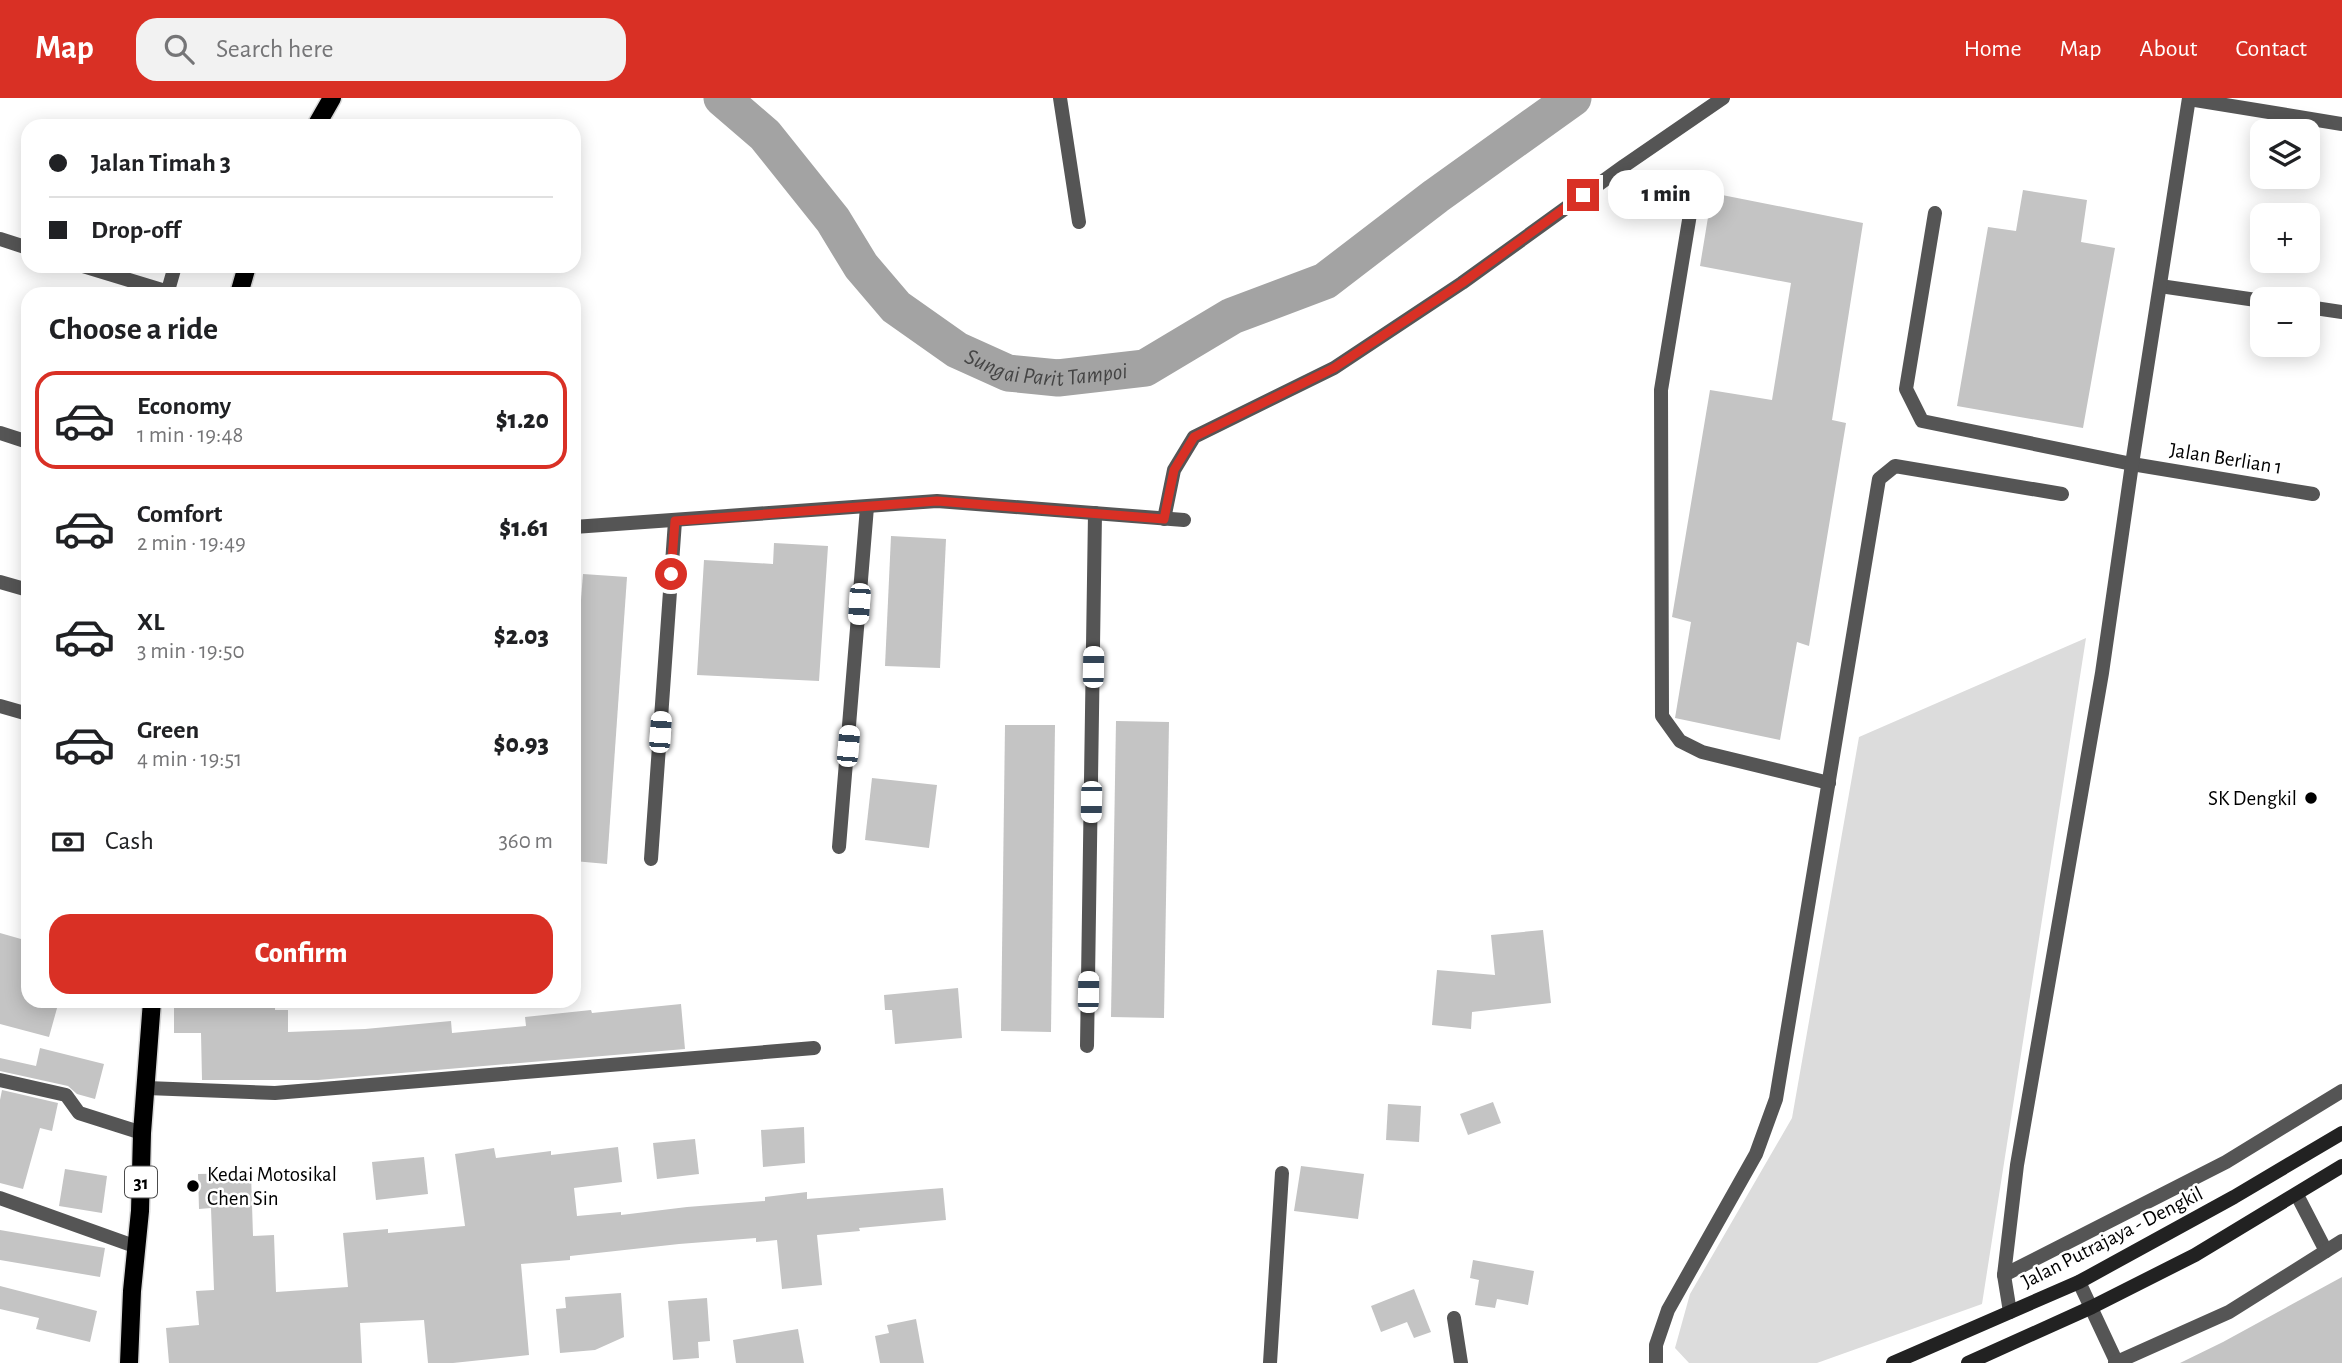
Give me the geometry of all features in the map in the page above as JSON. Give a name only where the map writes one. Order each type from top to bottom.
[{"type":"main road","points":[[320,119],[332,98]]},
{"type":"main road","name":"31","points":[[129,1363],[152,1008]]},
{"type":"main road","name":"Jalan Putrajaya - Dengkil","points":[[1892,1363],[2079,1282],[2234,1197],[2342,1133]]},
{"type":"main road","points":[[1968,1363],[2092,1307],[2194,1255],[2342,1166]]},
{"type":"street","points":[[1060,98],[1079,222]]},
{"type":"street","points":[[1164,519],[1174,470],[1194,437],[1334,368],[1462,283],[1723,98]]},
{"type":"street","points":[[2010,1312],[2004,1275],[2017,1165],[2102,673],[2189,99],[2342,124]]},
{"type":"street","points":[[1692,202],[1661,390],[1662,716],[1680,741],[1702,752],[1829,783]]},
{"type":"street","name":"Jalan Berlian 1","points":[[1935,213],[1906,389],[1923,421],[2132,464],[2313,494]]},
{"type":"street","points":[[0,239],[21,246]]},
{"type":"street","points":[[106,273],[151,287]]},
{"type":"street","points":[[2160,286],[2250,299]]},
{"type":"street","points":[[2320,309],[2342,312]]},
{"type":"street","points":[[0,433],[21,440]]},
{"type":"street","points":[[1656,1363],[1656,1345],[1668,1310],[1756,1154],[1776,1099],[1879,479],[1895,466],[2062,494]]},
{"type":"street","points":[[581,527],[937,501],[1184,520]]},
{"type":"street","points":[[839,848],[867,507]]},
{"type":"street","points":[[1087,1046],[1095,513]]},
{"type":"street","points":[[650,859],[675,521]]},
{"type":"street","points":[[0,582],[21,588]]},
{"type":"street","points":[[0,706],[21,712]]},
{"type":"street","points":[[147,1088],[275,1093],[814,1048]]},
{"type":"street","points":[[0,1080],[66,1095],[79,1114],[142,1133]]},
{"type":"street","points":[[2004,1275],[2226,1162],[2342,1091]]},
{"type":"street","points":[[1270,1363],[1282,1173]]},
{"type":"street","points":[[2297,1195],[2326,1251]]},
{"type":"street","points":[[0,1198],[137,1247]]},
{"type":"street","points":[[2079,1282],[2116,1363],[2229,1312],[2342,1241]]},
{"type":"street","points":[[1454,1318],[1461,1363]]},
{"type":"shaded area","points":[[2086,638],[1982,1304],[1817,1363],[1689,1363],[1675,1348],[1690,1294],[1792,1118],[1859,737]]},
{"type":"building","points":[[2023,190],[2087,200],[2081,242],[2115,248],[2083,428],[1957,406],[1988,227],[2016,231]]},
{"type":"building","points":[[1712,193],[1863,223],[1832,420],[1846,423],[1809,646],[1797,642],[1780,740],[1675,718],[1691,622],[1672,617],[1710,390],[1772,400],[1791,283],[1700,266]]},
{"type":"building","points":[[891,536],[946,539],[940,668],[885,666]]},
{"type":"building","points":[[774,543],[828,546],[819,681],[697,675],[704,560],[773,564]]},
{"type":"building","points":[[583,574],[627,577],[607,864],[581,862]]},
{"type":"building","points":[[1116,721],[1169,722],[1164,1018],[1111,1017]]},
{"type":"building","points":[[1005,725],[1055,725],[1051,1032],[1001,1031]]},
{"type":"building","points":[[872,778],[937,785],[929,848],[865,840]]},
{"type":"building","points":[[1543,930],[1551,1003],[1472,1012],[1471,1029],[1432,1025],[1437,970],[1495,975],[1491,935]]},
{"type":"building","points":[[0,933],[21,939],[21,1008],[57,1008],[49,1037],[0,1024]]},
{"type":"building","points":[[958,988],[962,1038],[895,1044],[892,1010],[885,1010],[884,995]]},
{"type":"building","points":[[681,1004],[685,1049],[318,1080],[202,1080],[201,1033],[174,1033],[174,1008],[288,1010],[288,1032],[365,1029],[451,1021],[452,1033],[526,1026],[525,1017]]},
{"type":"building","points":[[40,1048],[104,1064],[95,1099],[77,1094],[68,1086],[0,1071],[0,1058],[36,1066]]},
{"type":"building","points":[[2,1090],[58,1103],[52,1131],[40,1128],[23,1189],[0,1183]]},
{"type":"building","points":[[1493,1102],[1501,1123],[1468,1135],[1460,1114]]},
{"type":"building","points":[[1388,1104],[1421,1106],[1419,1142],[1386,1140]]},
{"type":"building","points":[[804,1127],[805,1163],[763,1167],[761,1130]]},
{"type":"building","points":[[695,1139],[699,1174],[657,1179],[653,1143]]},
{"type":"building","points":[[618,1147],[622,1182],[574,1188],[577,1216],[621,1212],[621,1215],[765,1201],[765,1197],[807,1192],[807,1199],[943,1188],[946,1220],[859,1228],[860,1231],[817,1235],[822,1285],[782,1289],[777,1240],[756,1242],[756,1238],[570,1256],[570,1260],[521,1264],[529,1355],[428,1363],[424,1320],[360,1323],[362,1363],[169,1363],[166,1328],[199,1325],[196,1291],[214,1290],[211,1208],[199,1209],[198,1174],[251,1173],[253,1236],[274,1235],[276,1292],[348,1287],[343,1233],[388,1229],[388,1233],[465,1226],[455,1154],[494,1148],[496,1158]]},
{"type":"building","points":[[424,1157],[428,1194],[376,1200],[372,1162]]},
{"type":"building","points":[[1301,1166],[1364,1174],[1358,1219],[1294,1211]]},
{"type":"building","points":[[65,1169],[107,1176],[102,1213],[59,1206]]},
{"type":"building","points":[[0,1230],[105,1248],[100,1277],[0,1260]]},
{"type":"building","points":[[1473,1260],[1534,1271],[1528,1305],[1497,1299],[1495,1308],[1475,1305],[1479,1280],[1470,1278]]},
{"type":"building","points":[[2342,1277],[2342,1363],[2180,1363],[2223,1342]]},
{"type":"building","points":[[0,1286],[97,1311],[90,1342],[36,1329],[39,1318],[0,1309]]},
{"type":"building","points":[[1414,1289],[1431,1332],[1414,1338],[1407,1322],[1381,1332],[1371,1306]]},
{"type":"building","points":[[621,1293],[624,1337],[595,1350],[560,1353],[556,1309],[566,1308],[565,1297]]},
{"type":"building","points":[[707,1298],[710,1341],[698,1342],[699,1358],[673,1360],[668,1301]]},
{"type":"building","points":[[916,1319],[924,1363],[880,1363],[875,1336],[889,1333],[887,1325]]},
{"type":"building","points":[[798,1329],[804,1363],[736,1363],[733,1340]]},
{"type":"waterway","name":"Sungai Parit Tampoi","points":[[722,98],[765,135],[833,220],[861,266],[896,307],[957,350],[1008,373],[1058,378],[1145,368],[1232,316],[1325,281],[1436,196],[1573,98]]},
{"type":"place","name":"SK Dengkil","points":[[2311,798]]},
{"type":"place","name":"Kedai Motosikal Chen Sin","points":[[193,1186]]},
{"type":"route","points":[[671,574],[675,521],[937,501],[1164,519],[1174,470],[1194,437],[1334,368],[1462,283],[1583,195]]}]
